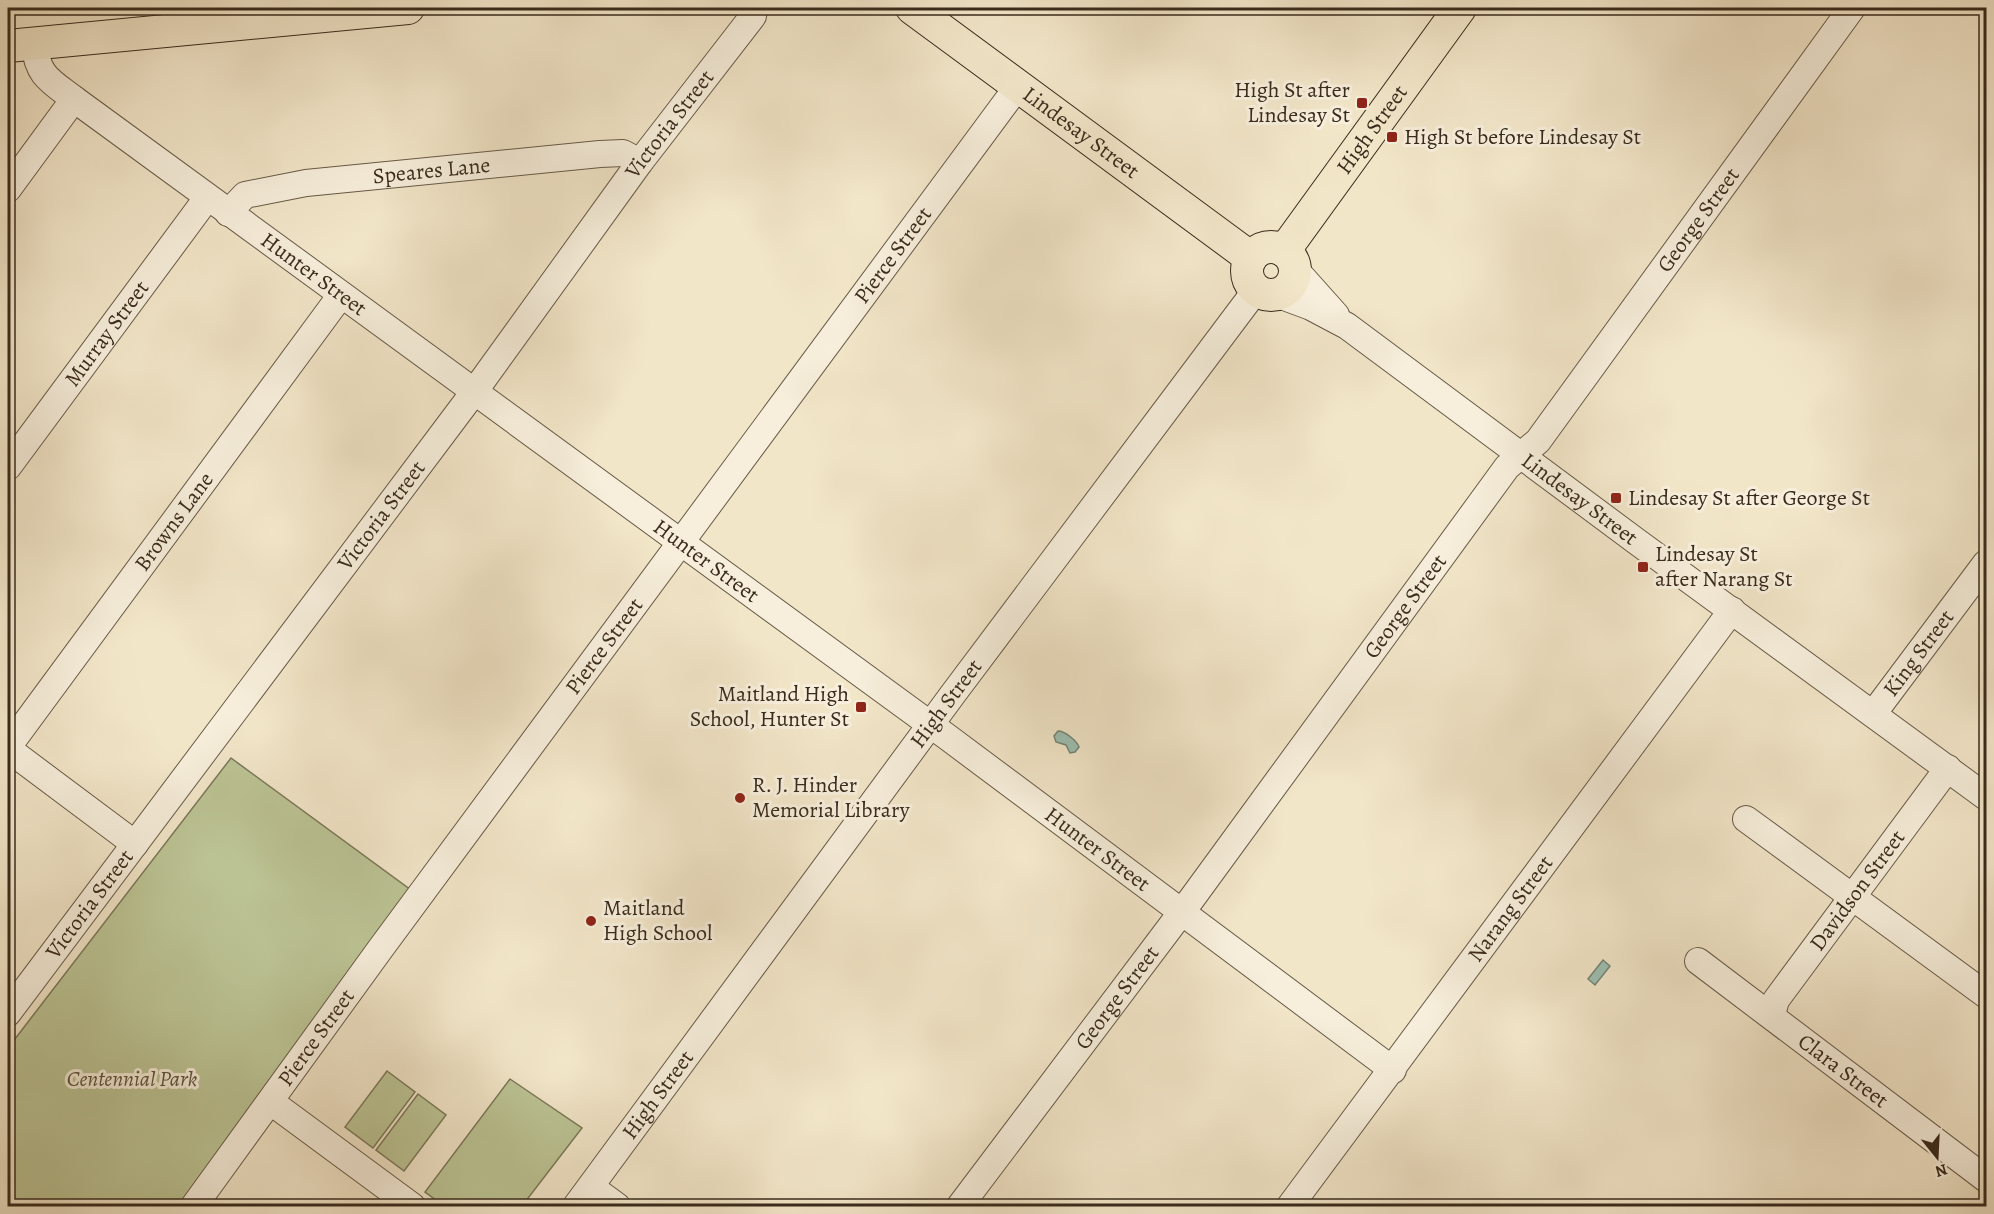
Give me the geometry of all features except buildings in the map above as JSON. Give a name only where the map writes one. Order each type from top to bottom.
[{"type":"main road","points":[[21,45],[408,8]]},
{"type":"main road","name":"Lindesay Street","points":[[912,8],[1251,258]]},
{"type":"main road","name":"High Street","points":[[1289,260],[1460,8]]},
{"type":"main road","points":[[1274,247],[1289,260],[1290,284],[1266,292],[1248,275],[1251,258],[1264,248],[1274,247]]},
{"type":"street","name":"George Street","points":[[960,1206],[1181,912],[1507,467],[1538,441],[1852,8]]},
{"type":"street","name":"Victoria Street","points":[[8,1013],[474,392],[640,162],[753,16]]},
{"type":"street","name":"Hunter Street","points":[[21,45],[50,81],[74,99],[340,296],[931,725],[1393,1070]]},
{"type":"street","name":"Pierce Street","points":[[194,1206],[387,939],[1018,86]]},
{"type":"street","points":[[8,189],[74,99]]},
{"type":"street","name":"Speares Lane","points":[[228,213],[245,195],[306,183],[612,153],[623,153],[640,162]]},
{"type":"street","name":"Murray Street","points":[[8,467],[207,198]]},
{"type":"street","name":"Lindesay Street","points":[[1289,260],[1347,326]]},
{"type":"street","name":"Lindesay Street","points":[[1266,292],[1311,307],[1347,326],[1522,454],[1636,542],[1986,796]]},
{"type":"street","name":"High Street","points":[[583,1197],[931,725],[1266,292]]},
{"type":"street","name":"Browns Lane","points":[[8,748],[340,296]]},
{"type":"street","name":"King Street","points":[[1873,714],[1986,563]]},
{"type":"street","name":"Narang Street","points":[[1290,1206],[1393,1070],[1731,609]]},
{"type":"street","points":[[8,748],[135,844]]},
{"type":"street","name":"Davidson Street","points":[[1772,1016],[1776,1000],[1948,768]]},
{"type":"street","points":[[1746,819],[1986,995]]},
{"type":"street","name":"Clara Street","points":[[1698,961],[1986,1179]]},
{"type":"street","points":[[271,1102],[396,1202]]},
{"type":"street","points":[[583,1197],[617,1206]]},
{"type":"green space","name":"Centennial Park","points":[[231,758],[415,893],[184,1206],[8,1206],[8,1048]]},
{"type":"green space","points":[[387,1071],[415,1092],[373,1148],[345,1127]]},
{"type":"green space","points":[[510,1079],[582,1128],[522,1206],[444,1206],[425,1192]]},
{"type":"green space","points":[[418,1094],[446,1115],[404,1171],[376,1150]]},
{"type":"shaded area","points":[[1058,731],[1067,734],[1076,742],[1079,747],[1075,752],[1070,753],[1066,745],[1056,742],[1054,736]]},
{"type":"shaded area","points":[[1603,960],[1610,966],[1595,985],[1588,979]]},
{"type":"place","name":"High St after Lindesay St","points":[[1362,103]]},
{"type":"place","name":"High St before Lindesay St","points":[[1392,137]]},
{"type":"place","name":"Lindesay St after George St","points":[[1616,498]]},
{"type":"place","name":"Lindesay St after Narang St","points":[[1643,567]]},
{"type":"place","name":"Maitland High School, Hunter St","points":[[861,707]]},
{"type":"place","name":"R. J. Hinder Memorial Library","points":[[740,798]]},
{"type":"place","name":"Maitland High School","points":[[591,921]]}]
